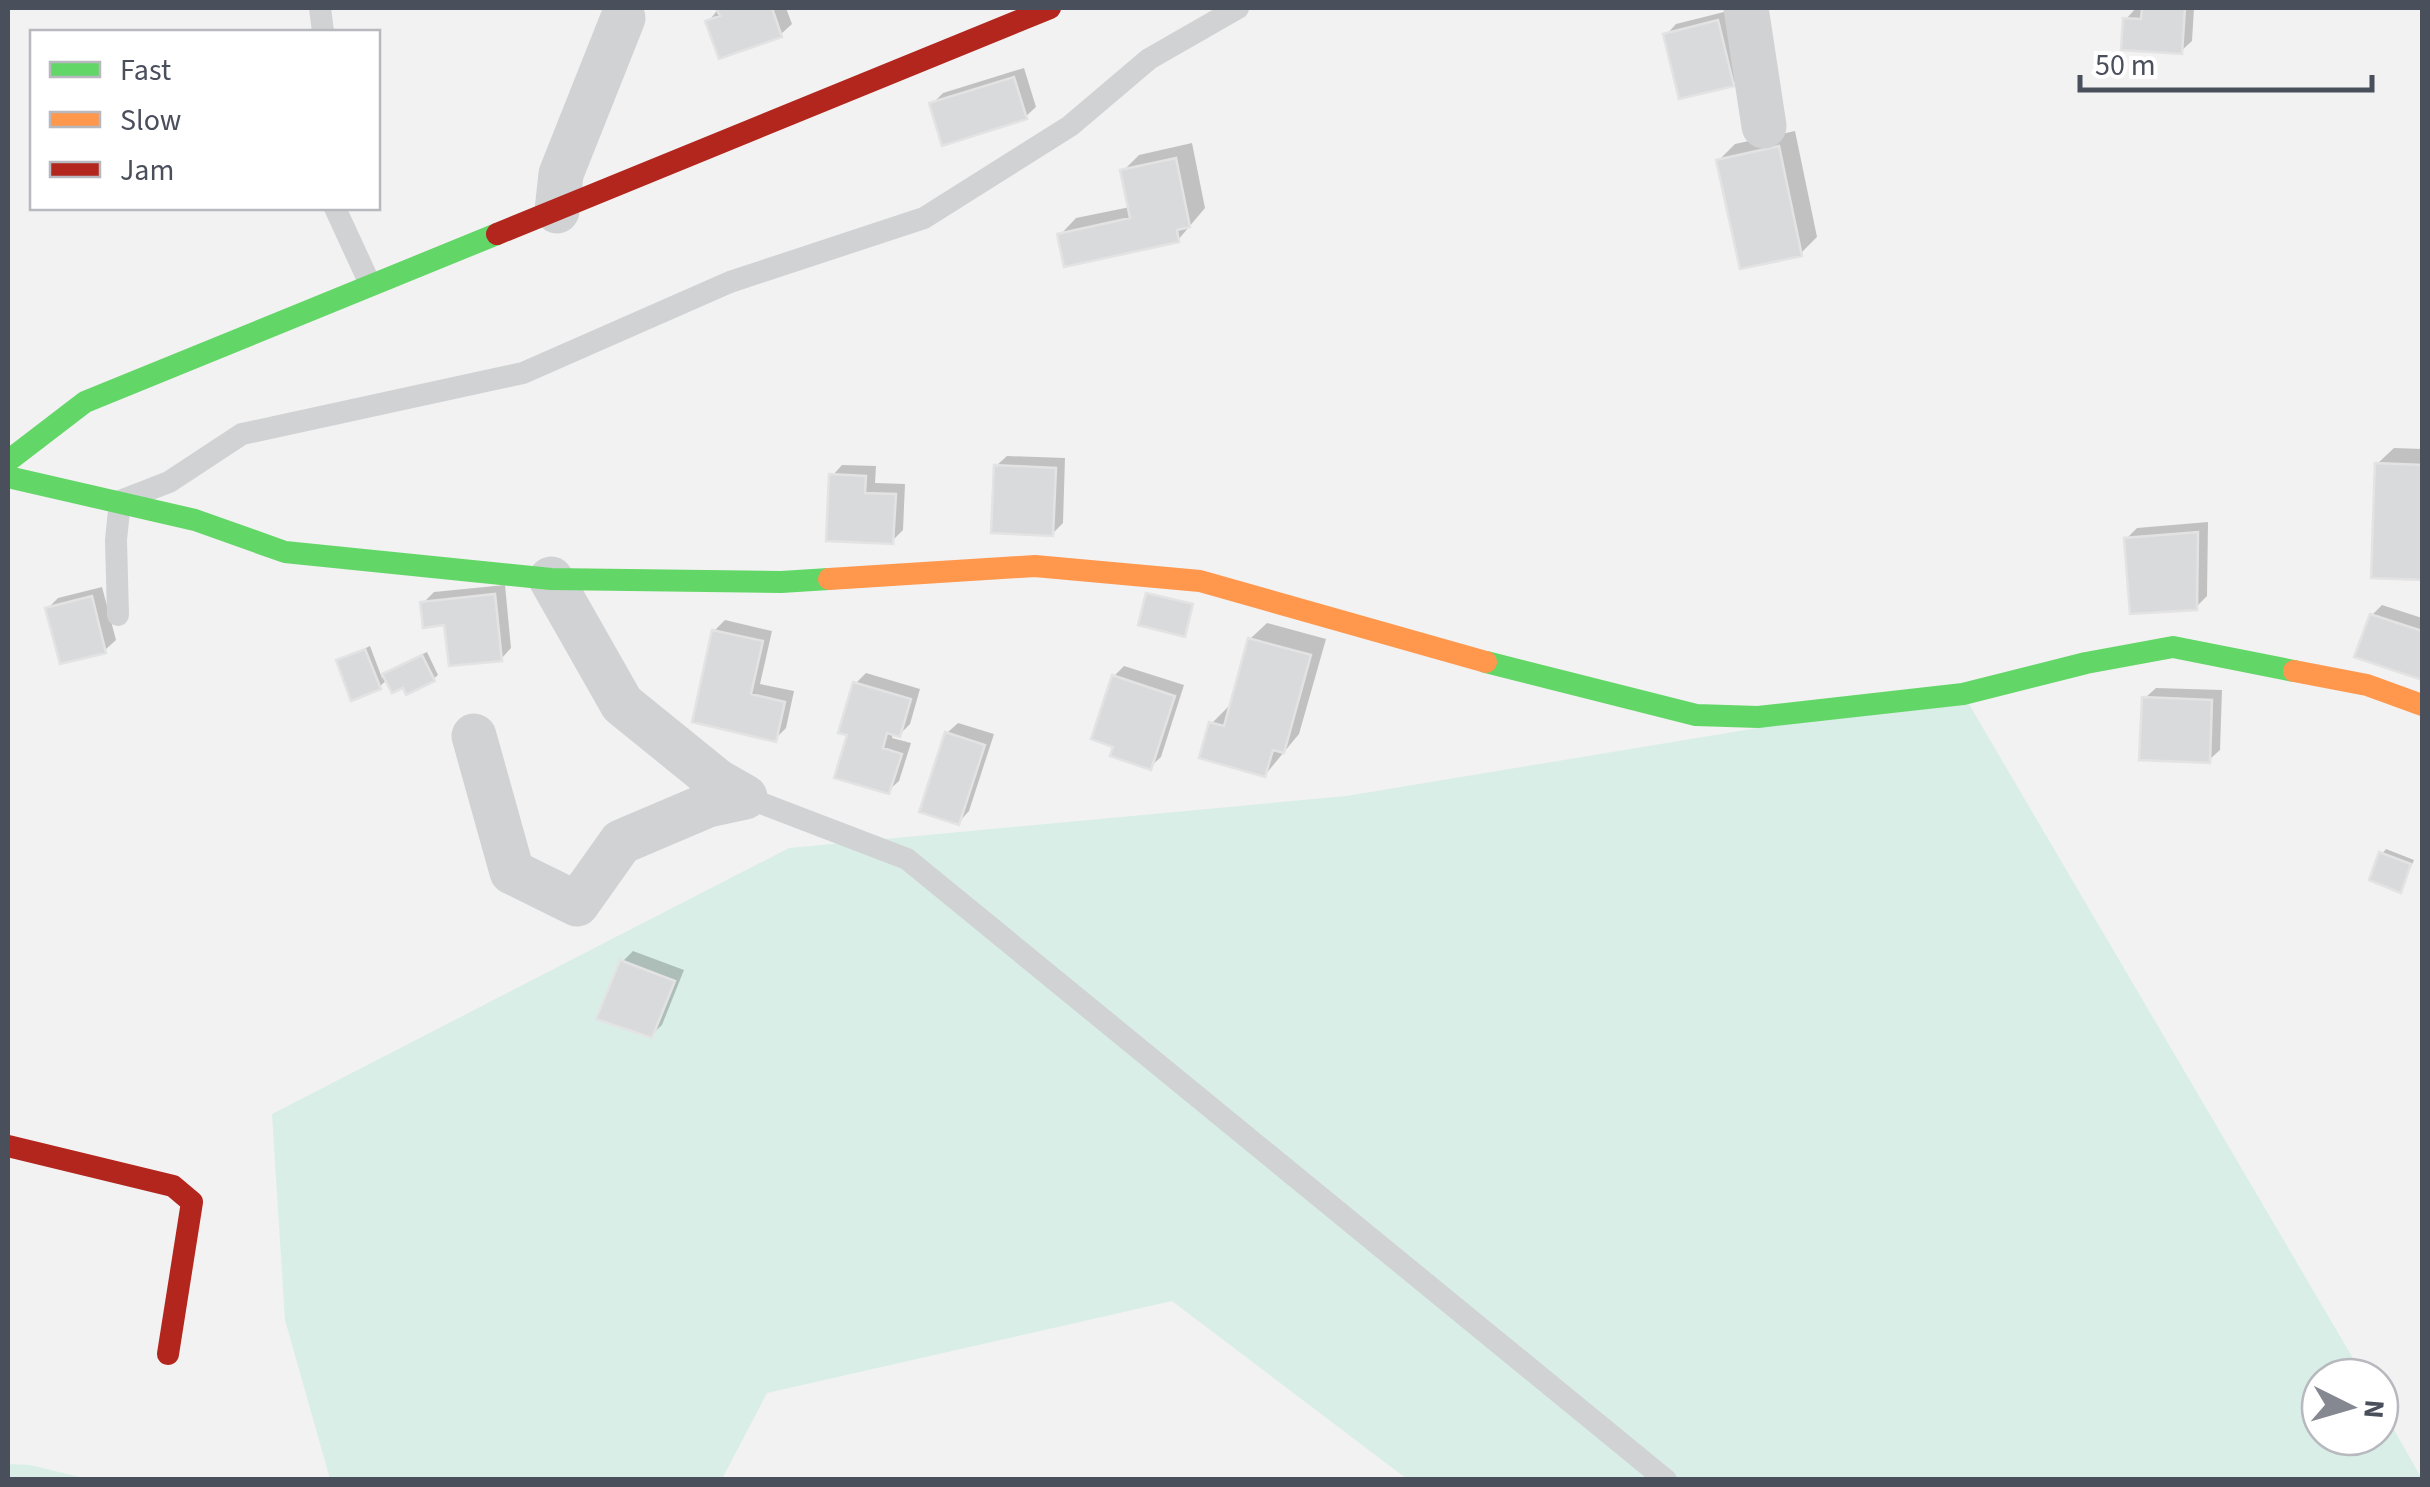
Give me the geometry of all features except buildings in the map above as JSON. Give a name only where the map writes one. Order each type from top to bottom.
[{"type":"street","points":[[8,461],[84,402],[1050,8]]},
{"type":"street","points":[[1746,8],[1764,126]]},
{"type":"street","points":[[557,212],[561,174],[623,18]]},
{"type":"street","points":[[8,477],[194,520],[285,552],[550,579],[781,582],[1034,566],[1200,580],[1466,657],[1696,715],[1758,717],[1963,694],[2086,663],[2173,647],[2367,685],[2422,705]]},
{"type":"street","points":[[550,579],[622,704],[717,781],[745,796]]},
{"type":"street","points":[[474,736],[512,872],[578,904],[621,842],[708,804],[745,796]]},
{"type":"street","points":[[8,1146],[174,1186],[192,1202],[168,1354]]},
{"type":"lane","points":[[118,614],[116,540],[120,501],[168,482],[242,434],[523,373],[730,282],[924,218],[1070,126],[1149,59],[1238,8]]},
{"type":"lane","points":[[336,210],[370,284]]},
{"type":"lane","points":[[745,796],[908,859],[1666,1480]]},
{"type":"green space","points":[[1963,694],[2352,1357],[2300,1357],[2300,1457],[2400,1457],[2400,1440],[2422,1479],[1407,1479],[1172,1301],[767,1393],[722,1479],[330,1479],[285,1320],[272,1114],[789,848],[1346,796]]},
{"type":"green space","points":[[8,1464],[30,1465],[88,1479],[8,1479]]},
{"type":"traffic: fast","points":[[8,461],[85,402],[497,234]]},
{"type":"traffic: fast","points":[[8,477],[195,520],[285,552],[551,579],[829,579]]},
{"type":"traffic: fast","points":[[1486,662],[1696,715],[1758,717],[1963,694],[2086,663],[2173,647],[2294,671]]},
{"type":"traffic: slow","points":[[829,579],[1035,566],[1200,581],[1486,662]]},
{"type":"traffic: slow","points":[[2294,671],[2367,685],[2422,705]]},
{"type":"traffic: jam","points":[[497,234],[1050,8]]},
{"type":"traffic: jam","points":[[8,1146],[173,1186],[192,1202],[168,1354]]}]
